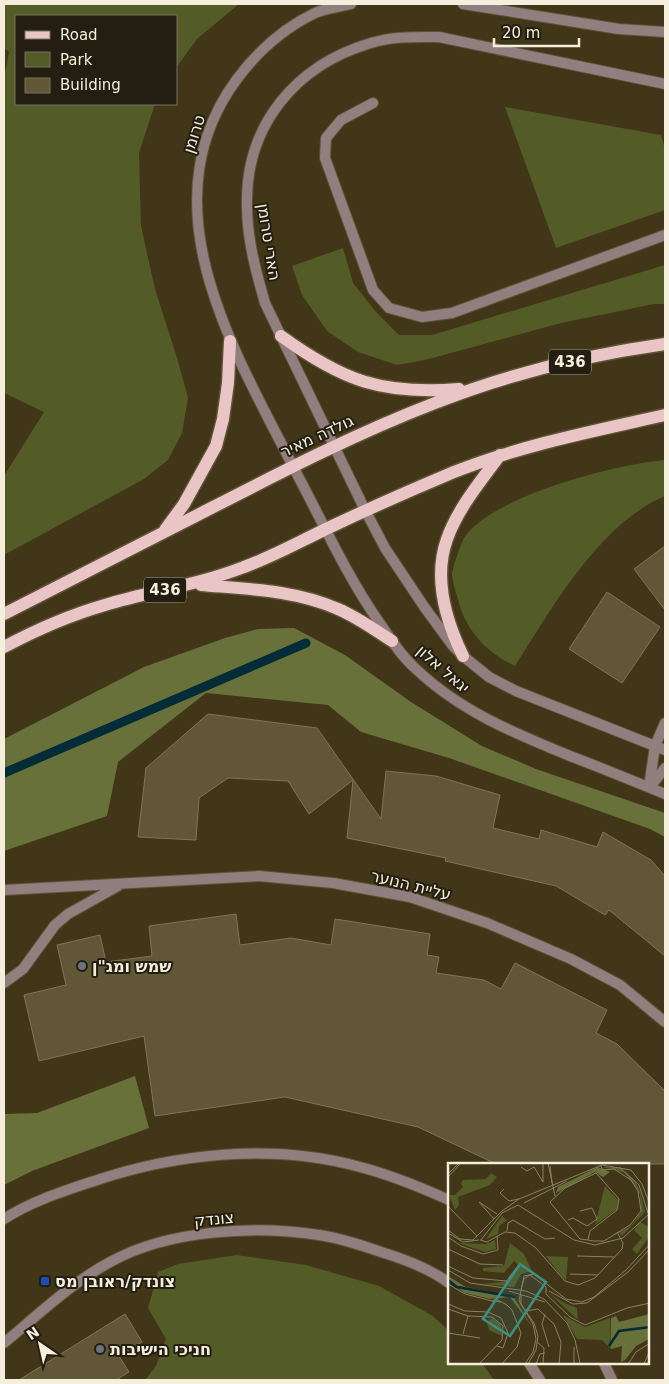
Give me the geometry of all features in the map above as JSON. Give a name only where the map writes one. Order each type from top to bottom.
[{"type":"main road","points":[[281,336],[325,366],[369,384],[422,391],[476,388]]},
{"type":"main road","points":[[162,533],[184,504],[216,446],[223,419],[230,340]]},
{"type":"main road","name":"גולדה מאיר","points":[[4,614],[293,465],[404,415],[476,388],[621,350],[665,344]]},
{"type":"main road","name":"436","points":[[4,647],[58,621],[105,605],[191,584],[244,567],[365,510],[500,455],[551,441],[665,415]]},
{"type":"main road","points":[[463,656],[451,630],[444,602],[441,574],[444,548],[456,519],[500,455]]},
{"type":"main road","points":[[191,584],[269,591],[308,599],[339,609],[392,641]]},
{"type":"street","name":"טרומן","points":[[230,340],[205,265],[199,235],[197,197],[200,158],[210,126],[225,95],[248,64],[281,34],[316,12],[351,4]]},
{"type":"street","points":[[463,4],[517,11],[619,29],[665,32]]},
{"type":"street","name":"הארי טרומן","points":[[365,510],[265,303],[256,271],[246,206],[249,169],[260,137],[277,104],[298,81],[320,65],[341,54],[373,42],[402,38],[439,37],[665,84]]},
{"type":"street","points":[[373,103],[341,120],[326,138],[325,158],[373,290],[389,308],[422,317],[452,312],[665,235]]},
{"type":"street","points":[[230,340],[293,465]]},
{"type":"street","name":"יגאל אלון","points":[[293,465],[362,597],[392,641],[414,667],[468,710],[499,726],[665,794]]},
{"type":"street","name":"יגאל אלון","points":[[365,510],[386,548],[425,608],[463,656],[489,677],[516,691],[665,750]]},
{"type":"street","points":[[649,787],[655,746],[665,723]]},
{"type":"street","points":[[649,787],[665,768]]},
{"type":"street","name":"עליית הנוער","points":[[4,890],[259,876],[333,883],[410,897],[488,923],[571,959],[620,985],[665,1022]]},
{"type":"street","name":"עליית הנוער","points":[[4,983],[23,969],[55,925],[68,914],[121,885]]},
{"type":"street","points":[[4,1218],[63,1191],[153,1164],[205,1157],[265,1153],[308,1157],[359,1167],[409,1182],[448,1200]]},
{"type":"street","name":"צונדק","points":[[4,1343],[74,1286],[112,1261],[144,1247],[188,1236],[238,1231],[276,1231],[320,1235],[364,1246],[406,1260],[448,1282]]},
{"type":"street","points":[[530,1364],[540,1380]]},
{"type":"street","points":[[604,1364],[612,1380]]},
{"type":"green space","points":[[4,4],[239,4],[197,39],[178,65],[178,15],[15,15],[15,105],[155,105],[139,153],[141,226],[155,289],[188,398],[182,433],[168,460],[144,479],[4,555],[4,476],[44,412],[4,393],[4,78],[9,52],[4,48]]},
{"type":"green space","points":[[505,107],[661,135],[665,149],[665,210],[556,248]]},
{"type":"green space","points":[[343,248],[353,283],[376,312],[399,335],[432,335],[665,265],[665,304],[654,304],[561,323],[425,360],[397,365],[358,352],[327,331],[302,295],[292,266]]},
{"type":"green space","points":[[665,460],[665,496],[641,509],[619,526],[598,547],[561,594],[515,666],[487,647],[466,621],[452,577],[464,538],[478,523],[500,509],[527,496],[557,485],[617,468]]},
{"type":"green space","points":[[294,628],[345,655],[411,702],[482,746],[536,769],[665,813],[665,837],[650,829],[449,758],[361,732],[328,705],[206,693],[118,762],[107,816],[4,851],[4,739],[144,667],[225,638],[258,629]]},
{"type":"green space","points":[[135,1076],[149,1128],[32,1171],[4,1185],[4,1114],[37,1113]]},
{"type":"green space","points":[[237,1255],[306,1265],[379,1286],[433,1316],[448,1330],[448,1364],[483,1364],[494,1380],[145,1380],[156,1366],[166,1339],[148,1308],[158,1272],[178,1264]]},
{"type":"building","points":[[665,546],[665,610],[634,569]]},
{"type":"building","points":[[607,592],[660,627],[622,683],[569,649]]},
{"type":"building","points":[[208,714],[317,728],[381,819],[386,771],[436,776],[500,795],[493,828],[539,839],[541,830],[597,847],[603,832],[651,860],[665,876],[665,956],[609,910],[605,915],[556,886],[445,861],[446,858],[347,838],[353,780],[309,814],[288,781],[228,778],[199,798],[196,840],[138,837],[146,768]]},
{"type":"building","points":[[236,914],[240,945],[291,938],[331,945],[335,919],[430,934],[427,955],[439,957],[436,973],[484,980],[501,989],[515,963],[607,1010],[596,1033],[617,1044],[665,1091],[665,1164],[494,1163],[418,1127],[285,1097],[155,1116],[144,1036],[39,1061],[24,995],[66,985],[57,945],[100,935],[106,962],[152,956],[149,926]]},
{"type":"building","name":"חניכי הישיבות","points":[[125,1314],[142,1342],[119,1356],[129,1372],[116,1380],[19,1380]]},
{"type":"waterway","points":[[4,773],[306,643]]},
{"type":"place","name":"שמש ומג\"ן","points":[[82,966]]},
{"type":"place","name":"צונדק/ראובן מס","points":[[45,1281]]},
{"type":"place","name":"חניכי הישיבות","points":[[100,1349]]}]
